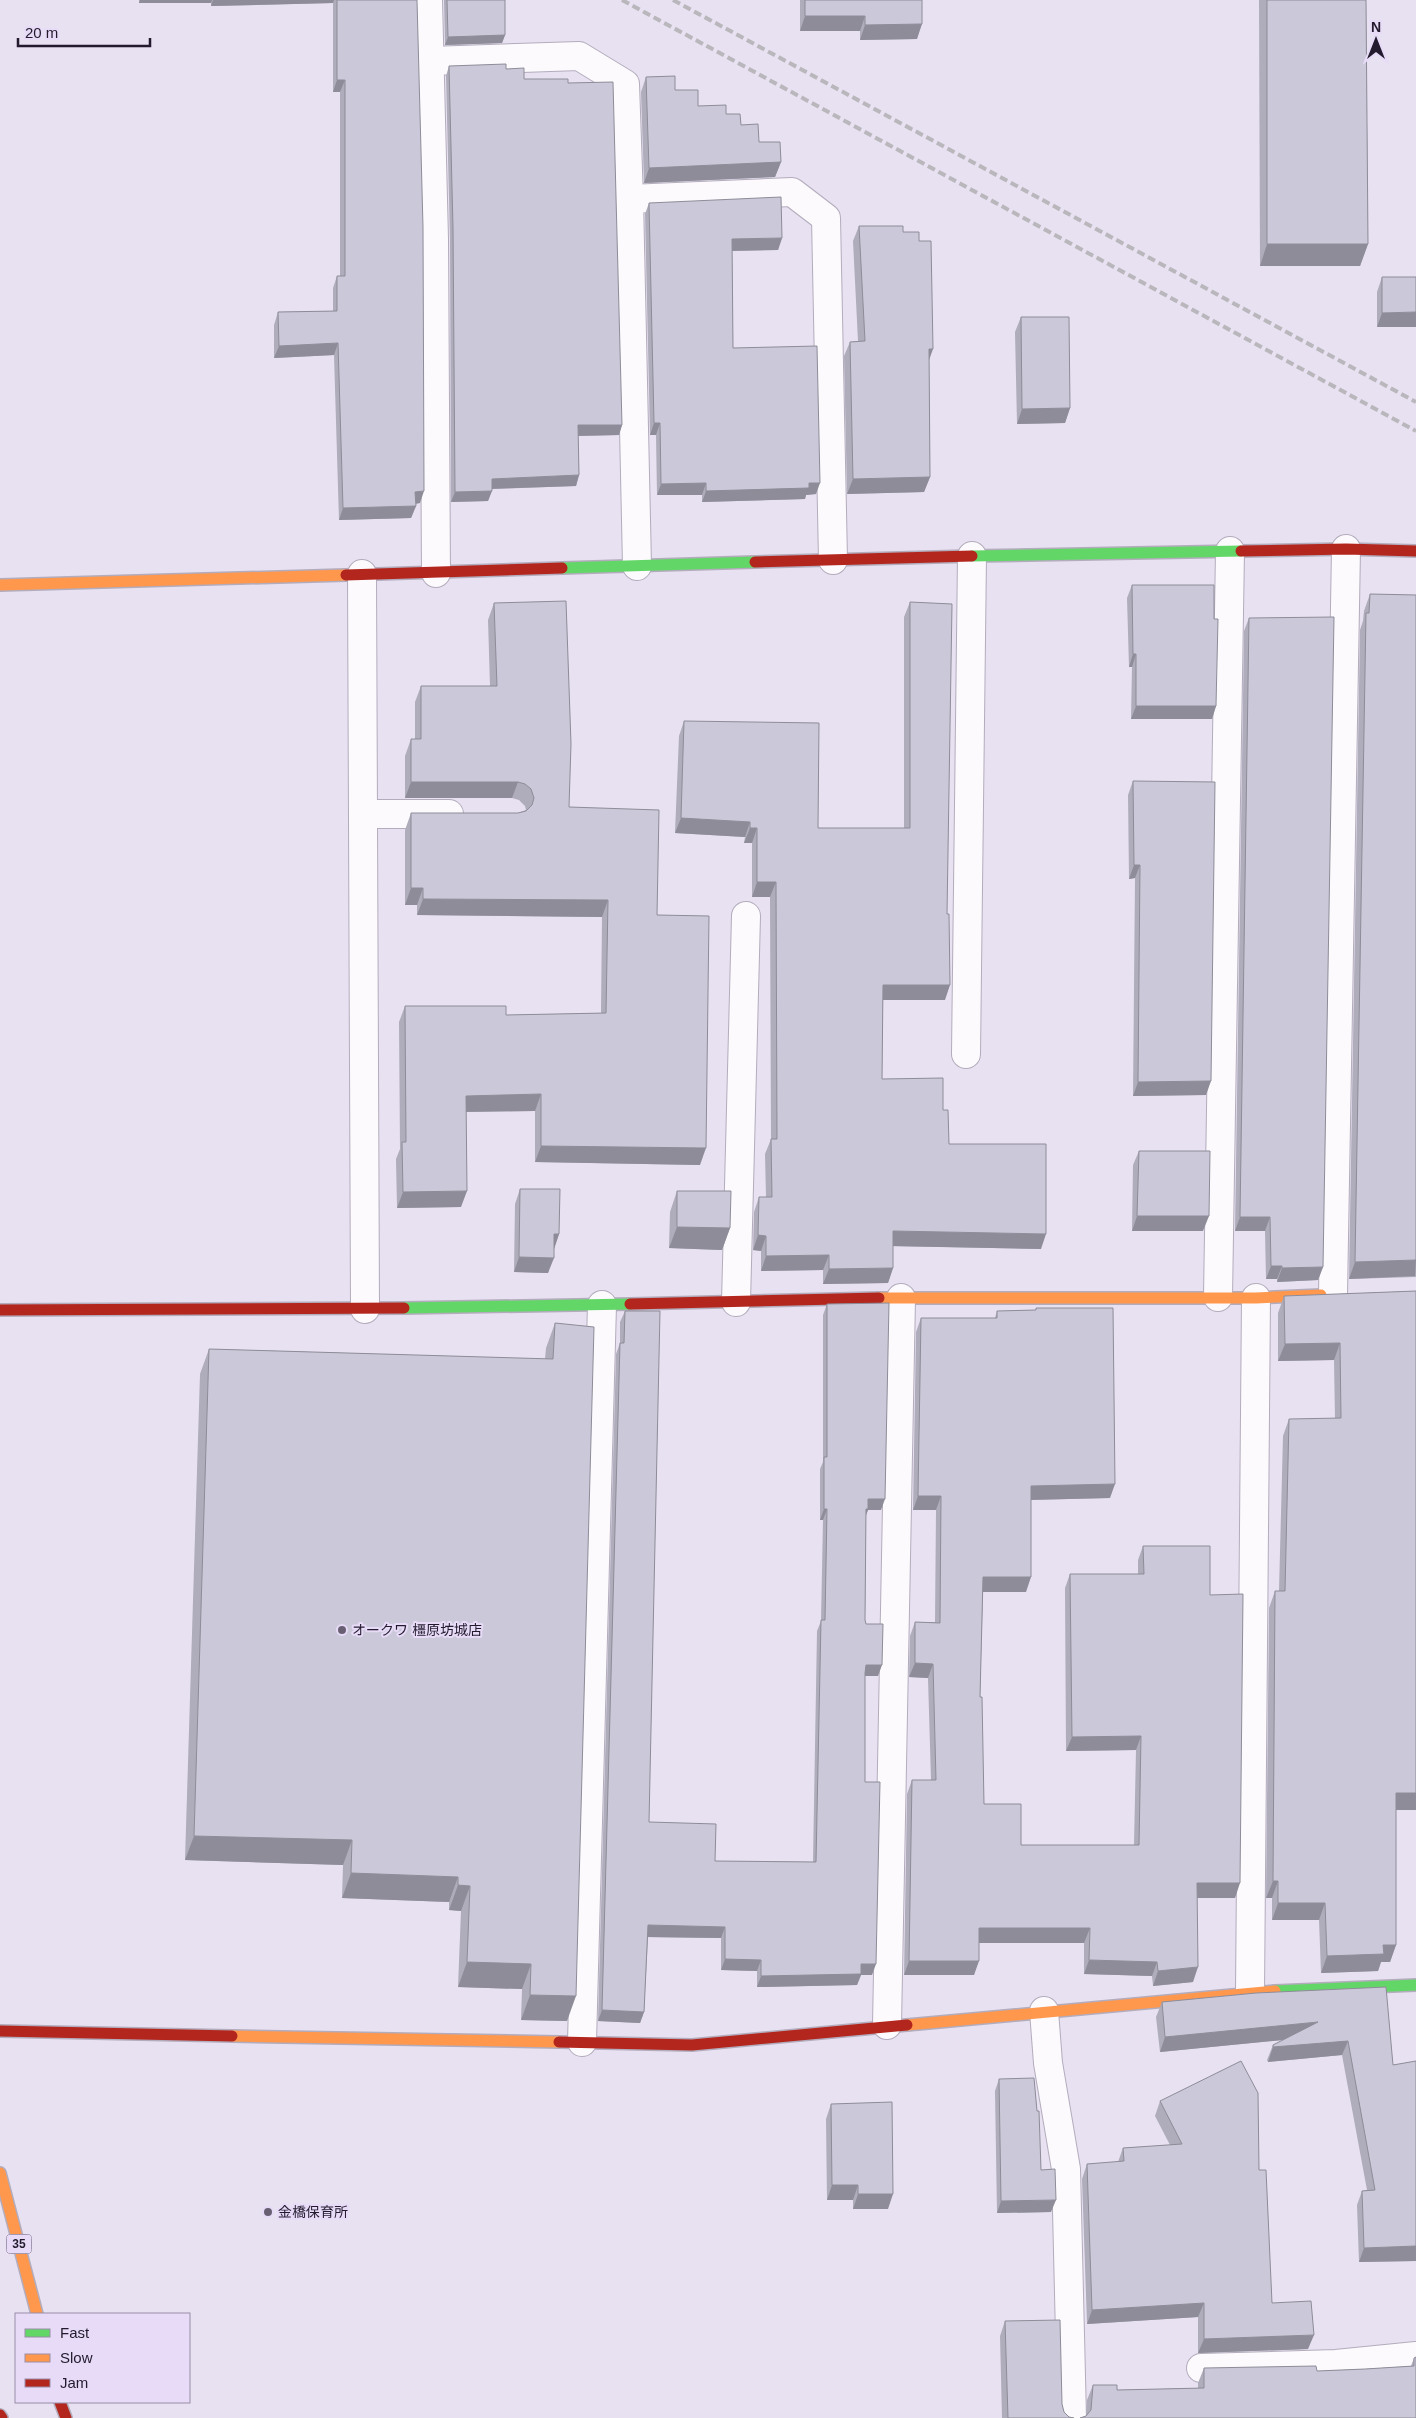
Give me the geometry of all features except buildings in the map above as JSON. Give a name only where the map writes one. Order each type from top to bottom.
[{"type":"street","points":[[428,0],[434,239],[436,572]]},
{"type":"street","points":[[430,61],[579,56],[625,84],[637,566]]},
{"type":"street","points":[[629,199],[792,192],[826,218],[833,560]]},
{"type":"street","points":[[0,1310],[365,1309],[901,1298],[1256,1298],[1337,1294],[1346,549]]},
{"type":"street","points":[[0,584],[972,556],[1230,550],[1346,549],[1416,551]]},
{"type":"street","points":[[1218,1297],[1230,550]]},
{"type":"street","points":[[966,1054],[972,556]]},
{"type":"street","points":[[362,574],[365,1309]]},
{"type":"street","points":[[363,814],[472,814]]},
{"type":"street","points":[[736,1302],[746,916]]},
{"type":"street","points":[[887,2025],[901,1298]]},
{"type":"street","points":[[1250,1992],[1256,1298]]},
{"type":"street","points":[[582,2042],[602,1305]]},
{"type":"street","points":[[0,2031],[692,2044],[1250,1992],[1416,1985]]},
{"type":"street","points":[[1044,2011],[1048,2063],[1066,2169],[1072,2418]]},
{"type":"street","name":"35","points":[[0,2173],[37,2313]]},
{"type":"street","points":[[1201,2368],[1336,2364],[1416,2356]]},
{"type":"street","points":[[60,2403],[66,2418]]},
{"type":"railway","points":[[622,0],[1416,431]]},
{"type":"railway","points":[[673,0],[1416,402]]},
{"type":"traffic: fast","points":[[972,556],[1241,551]]},
{"type":"traffic: fast","points":[[562,568],[755,562]]},
{"type":"traffic: fast","points":[[404,1308],[630,1304]]},
{"type":"traffic: fast","points":[[1275,1991],[1416,1985]]},
{"type":"traffic: slow","points":[[0,585],[346,575]]},
{"type":"traffic: slow","points":[[879,1298],[1256,1298],[1321,1295]]},
{"type":"traffic: slow","points":[[907,2025],[1275,1991]]},
{"type":"traffic: slow","points":[[232,2036],[559,2042]]},
{"type":"traffic: slow","points":[[0,2173],[37,2313]]},
{"type":"traffic: jam","points":[[1241,551],[1346,549],[1416,551]]},
{"type":"traffic: jam","points":[[755,562],[972,556]]},
{"type":"traffic: jam","points":[[346,575],[562,568]]},
{"type":"traffic: jam","points":[[630,1304],[879,1298]]},
{"type":"traffic: jam","points":[[0,1310],[404,1308]]},
{"type":"traffic: jam","points":[[559,2042],[692,2045],[907,2025]]},
{"type":"traffic: jam","points":[[0,2031],[232,2036]]},
{"type":"traffic: jam","points":[[60,2403],[66,2418]]},
{"type":"place","name":"オークワ 橿原坊城店","points":[[342,1630]]},
{"type":"place","name":"金橋保育所","points":[[268,2212]]}]
